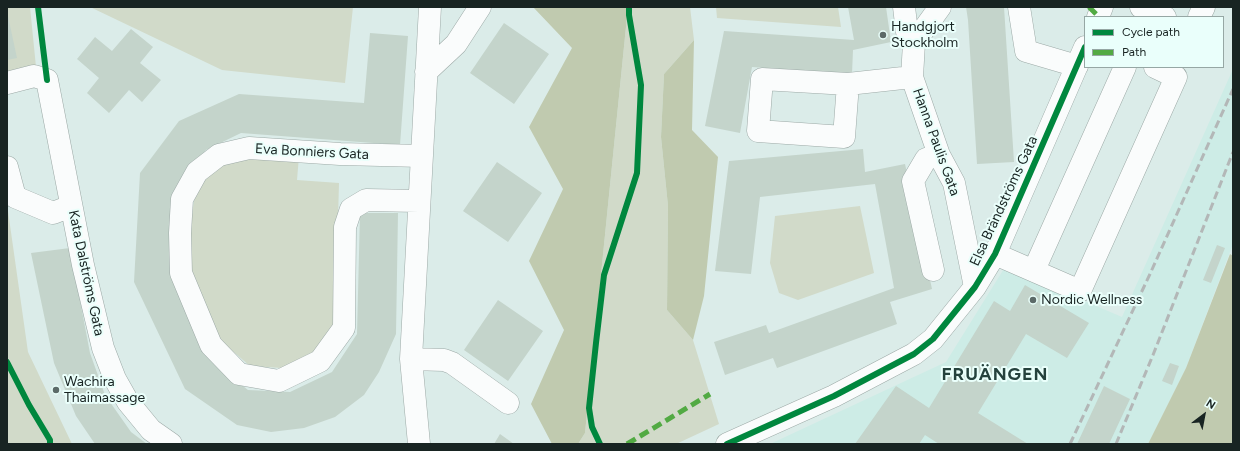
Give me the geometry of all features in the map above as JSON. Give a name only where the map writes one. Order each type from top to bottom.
[{"type":"street","points":[[419,444],[411,359],[430,7]]},
{"type":"street","points":[[426,72],[456,44],[480,7]]},
{"type":"street","points":[[904,7],[908,32],[914,43],[940,7]]},
{"type":"street","points":[[1019,7],[1026,51],[1081,56]]},
{"type":"street","points":[[1200,16],[1204,7]]},
{"type":"street","name":"Hanna Paulis Gata","points":[[914,43],[912,77],[939,155],[954,183],[975,287]]},
{"type":"street","name":"Elsa Brändströms Gata","points":[[727,444],[762,437],[834,396],[914,354],[933,339],[975,287],[996,254],[1081,56]]},
{"type":"street","points":[[1034,270],[1125,68]]},
{"type":"street","points":[[996,254],[1080,291],[1176,77],[1157,68]]},
{"type":"street","name":"Kata Dalströms Gata","points":[[7,82],[34,76],[47,80],[83,265],[103,348],[115,379],[128,402],[151,430],[171,444]]},
{"type":"street","points":[[848,84],[844,137],[758,131],[762,79],[848,84],[912,77]]},
{"type":"street","name":"Eva Bonniers Gata","points":[[419,201],[366,200],[351,209],[345,227],[344,328],[320,361],[279,381],[239,374],[211,346],[180,273],[182,200],[197,172],[219,155],[249,148],[340,154],[422,156]]},
{"type":"street","points":[[933,270],[913,181],[926,159],[939,155]]},
{"type":"street","points":[[7,167],[15,197],[53,213],[72,206]]},
{"type":"street","points":[[411,359],[444,360],[452,363],[508,402]]},
{"type":"shaded area","points":[[7,7],[30,7],[36,67],[7,73]]},
{"type":"shaded area","points":[[90,7],[353,7],[345,83],[222,70]]},
{"type":"shaded area","points":[[533,7],[628,7],[585,433],[578,444],[552,444],[531,404],[564,330],[529,261],[563,189],[529,127],[572,48]]},
{"type":"shaded area","points":[[628,7],[690,7],[694,40],[664,74],[661,137],[668,206],[667,310],[693,340],[719,424],[676,444],[578,444],[585,433]]},
{"type":"shaded area","points":[[716,7],[838,7],[841,27],[717,18]]},
{"type":"shaded area","points":[[694,40],[692,130],[718,157],[704,296],[693,340],[667,310],[668,206],[661,137],[664,74]]},
{"type":"shaded area","points":[[1233,69],[1233,244],[1186,368],[1148,444],[770,444],[946,362],[1005,267],[1122,317]]},
{"type":"shaded area","points":[[253,156],[299,156],[297,180],[339,183],[335,326],[314,356],[282,368],[250,366],[222,342],[191,277],[188,241],[196,188],[216,163]]},
{"type":"shaded area","points":[[7,204],[28,352],[72,444],[7,444]]},
{"type":"shaded area","points":[[860,206],[874,273],[798,300],[779,293],[770,263],[775,216]]},
{"type":"shaded area","points":[[1230,254],[1233,256],[1233,444],[1148,444],[1186,368]]},
{"type":"building","points":[[848,7],[886,7],[891,42],[853,50],[852,74],[752,67],[740,133],[705,126],[724,31],[854,40]]},
{"type":"building","points":[[966,7],[1004,7],[1014,162],[977,164]]},
{"type":"building","points":[[8,16],[17,58],[7,60],[7,17]]},
{"type":"building","points":[[504,23],[549,54],[514,104],[470,73]]},
{"type":"building","points":[[131,29],[153,47],[140,63],[161,80],[142,102],[129,90],[109,113],[87,93],[99,78],[77,59],[95,37],[112,51]]},
{"type":"building","points":[[370,33],[408,36],[400,145],[241,133],[206,150],[176,189],[171,277],[211,361],[248,390],[290,392],[332,372],[357,334],[360,213],[398,213],[396,334],[379,372],[364,395],[335,417],[304,428],[271,432],[237,425],[185,389],[134,282],[140,173],[179,121],[239,94],[364,103]]},
{"type":"building","points":[[863,149],[865,172],[905,164],[932,289],[890,302],[897,324],[777,368],[773,358],[725,375],[714,342],[766,325],[769,333],[894,288],[875,184],[760,197],[751,274],[715,271],[729,161]]},
{"type":"building","points":[[497,162],[542,193],[508,242],[463,211]]},
{"type":"building","points":[[1217,245],[1225,248],[1211,283],[1203,280]]},
{"type":"building","points":[[70,248],[90,353],[105,395],[131,432],[147,444],[95,444],[76,416],[54,363],[31,253]]},
{"type":"building","points":[[1025,285],[1089,323],[1067,358],[1026,334],[978,413],[1028,444],[939,444],[925,435],[919,444],[855,444],[896,386],[929,408],[994,301],[1010,311]]},
{"type":"building","points":[[498,300],[543,331],[508,381],[464,350]]},
{"type":"building","points":[[1170,363],[1179,366],[1172,385],[1162,381]]},
{"type":"building","points":[[1104,386],[1130,399],[1109,444],[1077,444]]},
{"type":"building","points":[[500,434],[514,444],[494,444]]},
{"type":"railway","points":[[1070,444],[1150,274],[1233,89]]},
{"type":"railway","points":[[1116,444],[1153,355],[1233,152]]},
{"type":"marked path","points":[[1089,7],[1098,16]]},
{"type":"marked path","points":[[627,444],[710,394]]},
{"type":"cycle path","points":[[38,7],[47,80]]},
{"type":"cycle path","points":[[600,444],[592,427],[589,408],[604,275],[637,173],[641,85],[629,15],[629,7]]},
{"type":"cycle path","points":[[727,444],[834,396],[914,354],[933,339],[975,287],[995,254],[1084,49]]},
{"type":"cycle path","points":[[7,362],[29,405],[50,440],[50,444]]},
{"type":"place","name":"Handgjort Stockholm","points":[[883,35]]},
{"type":"place","name":"Nordic Wellness","points":[[1033,300]]},
{"type":"place","name":"Wachira Thaimassage","points":[[56,390]]},
{"type":"district","name":"FRUÄNGEN","points":[[995,375]]}]
